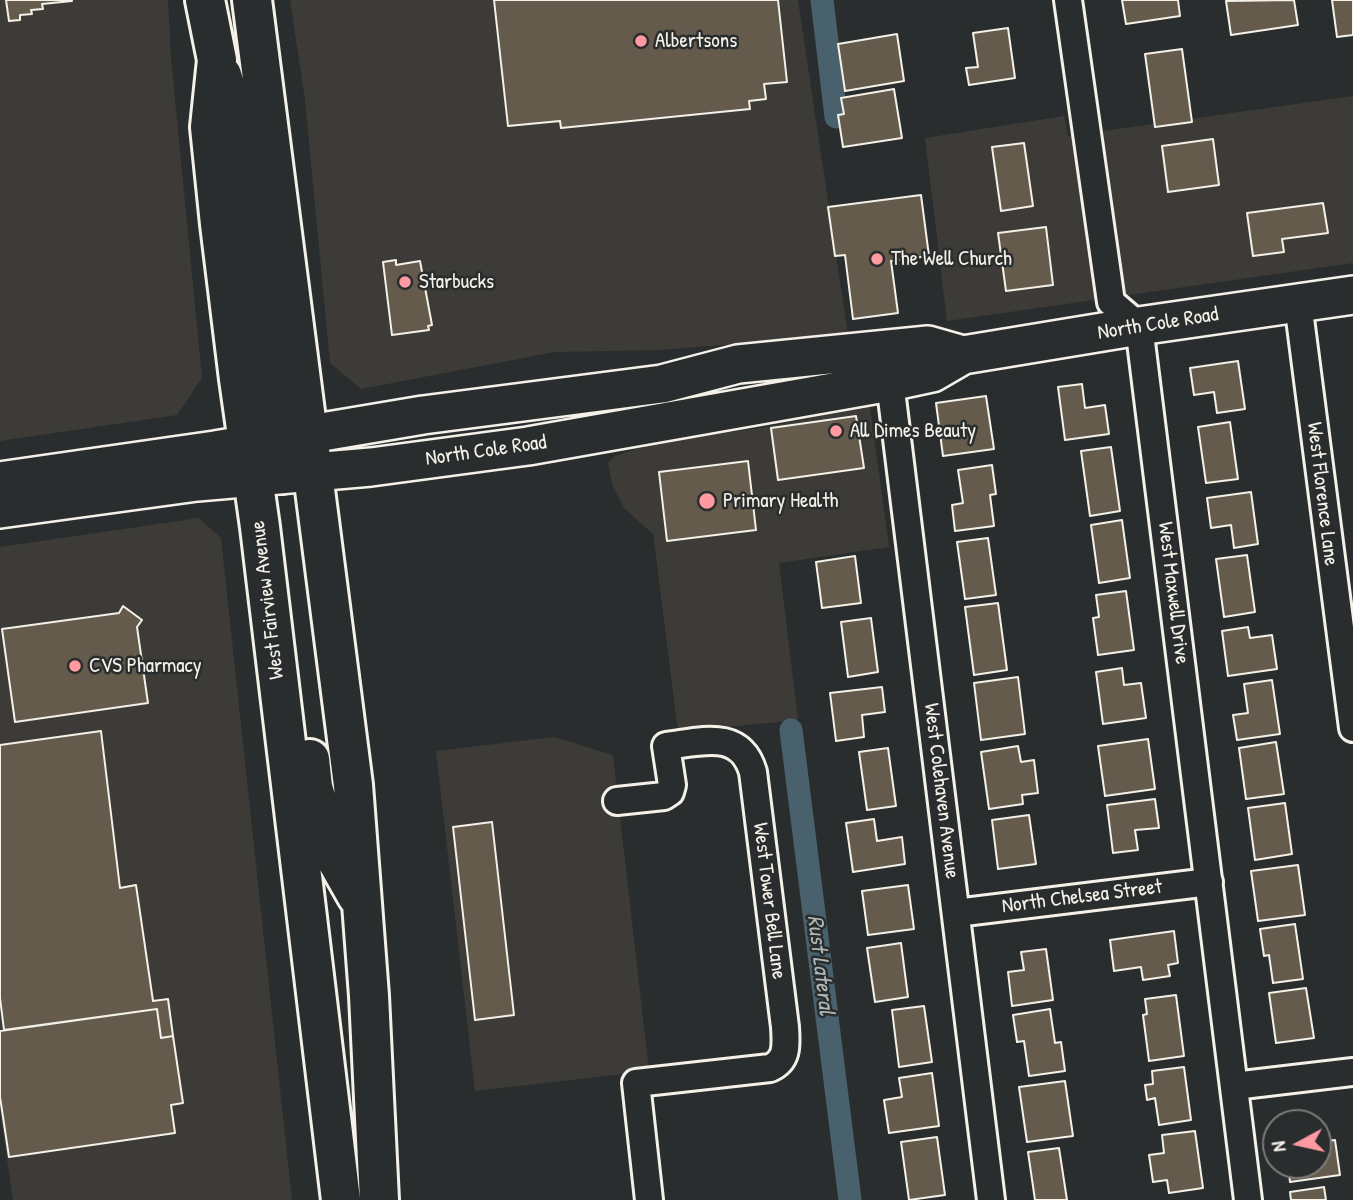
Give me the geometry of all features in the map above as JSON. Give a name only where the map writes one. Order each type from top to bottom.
[{"type":"main road","points":[[205,0],[217,60],[237,124],[279,457]]},
{"type":"main road","name":"West Fairview Avenue","points":[[252,0],[279,457],[299,863],[341,1200]]},
{"type":"main road","name":"North Cole Road","points":[[0,481],[279,457],[371,467],[528,446],[890,382],[932,373],[963,355],[1353,295]]},
{"type":"main road","name":"North Cole Road","points":[[0,509],[197,482],[423,415],[662,384],[738,364],[928,345],[963,355]]},
{"type":"main road","name":"West Fairview Avenue","points":[[279,457],[350,758],[369,996],[379,1200]]},
{"type":"main road","points":[[299,863],[317,884],[328,916],[341,980],[347,990],[369,996]]},
{"type":"street","points":[[1068,0],[1111,302],[1139,326]]},
{"type":"street","name":"West Florence Lane","points":[[1298,303],[1353,728]]},
{"type":"street","name":"West Maxwell Drive","points":[[1139,326],[1248,1200]]},
{"type":"street","name":"West Colehaven Avenue","points":[[890,382],[991,1200]]},
{"type":"street","name":"West Tower Bell Lane","points":[[617,801],[664,796],[670,792],[666,746],[714,740],[739,748],[749,758],[753,772],[785,1027],[784,1058],[770,1068],[636,1083],[649,1200]]},
{"type":"street","name":"North Chelsea Street","points":[[956,913],[1209,882]]},
{"type":"street","points":[[1234,1086],[1353,1072]]},
{"type":"shaded area","points":[[0,0],[168,0],[171,58],[202,378],[177,415],[0,441]]},
{"type":"shaded area","points":[[290,0],[798,0],[848,335],[659,350],[555,352],[361,389],[330,363],[305,100]]},
{"type":"shaded area","points":[[1353,96],[1353,263],[947,321],[925,138],[1064,116],[1068,136]]},
{"type":"shaded area","points":[[870,407],[889,547],[779,563],[798,720],[678,732],[653,534],[624,508],[612,484],[608,462],[615,456],[655,443],[760,428]]},
{"type":"shaded area","points":[[199,518],[221,538],[292,1200],[13,1200],[0,1112],[0,547]]},
{"type":"shaded area","points":[[554,737],[613,755],[649,1071],[475,1091],[436,751]]},
{"type":"building","points":[[6,0],[72,1],[42,4],[43,9],[31,10],[32,14],[20,15],[20,20],[9,21]]},
{"type":"building","name":"Albertsons","points":[[494,0],[778,0],[787,82],[764,84],[766,99],[749,101],[750,109],[561,128],[560,121],[508,126]]},
{"type":"building","points":[[1122,0],[1178,0],[1180,16],[1126,24]]},
{"type":"building","points":[[1294,0],[1298,25],[1231,35],[1226,1]]},
{"type":"building","points":[[1332,0],[1353,0],[1353,35],[1337,37]]},
{"type":"building","points":[[1008,28],[1015,78],[969,85],[966,68],[978,67],[973,33]]},
{"type":"building","points":[[897,34],[904,81],[845,91],[838,44]]},
{"type":"building","points":[[1182,49],[1192,122],[1155,127],[1145,54]]},
{"type":"building","points":[[894,89],[902,138],[843,147],[838,115],[844,114],[841,98]]},
{"type":"building","points":[[1213,139],[1219,185],[1168,192],[1162,146]]},
{"type":"building","points":[[1024,143],[1033,206],[1001,211],[992,147]]},
{"type":"building","name":"The Well Church","points":[[921,195],[929,256],[891,261],[898,313],[853,319],[845,255],[835,256],[828,207]]},
{"type":"building","points":[[1323,203],[1328,233],[1282,239],[1284,252],[1253,256],[1247,213]]},
{"type":"building","points":[[1046,227],[1053,285],[1006,291],[998,233]]},
{"type":"building","name":"Starbucks","points":[[396,260],[396,265],[420,261],[432,325],[428,326],[429,330],[392,335],[383,262]]},
{"type":"building","points":[[1238,361],[1245,409],[1217,413],[1214,392],[1194,395],[1190,368]]},
{"type":"building","points":[[1082,384],[1085,408],[1105,405],[1109,434],[1065,440],[1058,387]]},
{"type":"building","points":[[986,396],[994,449],[943,456],[936,403]]},
{"type":"building","points":[[856,416],[864,468],[778,480],[771,428]]},
{"type":"building","points":[[1230,422],[1238,479],[1206,483],[1198,427]]},
{"type":"building","points":[[1111,447],[1120,511],[1090,516],[1081,451]]},
{"type":"building","name":"Primary Health","points":[[748,461],[756,530],[667,541],[659,472]]},
{"type":"building","points":[[992,465],[996,494],[990,495],[994,526],[955,531],[952,505],[963,503],[958,470]]},
{"type":"building","points":[[1251,492],[1258,544],[1234,548],[1231,525],[1211,528],[1207,498]]},
{"type":"building","points":[[1122,520],[1130,578],[1099,583],[1091,525]]},
{"type":"building","points":[[988,538],[996,595],[965,599],[957,542]]},
{"type":"building","points":[[1247,555],[1255,612],[1224,617],[1216,559]]},
{"type":"building","points":[[855,556],[861,603],[822,608],[816,562]]},
{"type":"building","points":[[1126,591],[1134,650],[1098,655],[1093,618],[1099,617],[1096,595]]},
{"type":"building","points":[[998,603],[1007,670],[974,675],[965,607]]},
{"type":"building","name":"CVS Pharmacy","points":[[123,606],[142,620],[137,627],[148,703],[15,722],[2,629],[119,613]]},
{"type":"building","points":[[871,618],[878,672],[848,677],[841,622]]},
{"type":"building","points":[[1248,627],[1250,638],[1272,635],[1277,669],[1228,676],[1222,631]]},
{"type":"building","points":[[1122,668],[1124,685],[1141,683],[1146,718],[1103,724],[1096,672]]},
{"type":"building","points":[[1018,677],[1025,734],[981,740],[974,683]]},
{"type":"building","points":[[1272,680],[1280,734],[1237,740],[1233,715],[1248,713],[1244,684]]},
{"type":"building","points":[[882,687],[885,712],[862,715],[864,737],[836,741],[830,693]]},
{"type":"building","points":[[101,731],[120,888],[136,885],[153,1001],[168,999],[173,1036],[161,1038],[157,1009],[4,1030],[0,998],[0,745]]},
{"type":"building","points":[[1148,739],[1155,789],[1105,796],[1098,746]]},
{"type":"building","points":[[1276,742],[1284,794],[1246,799],[1239,748]]},
{"type":"building","points":[[1018,746],[1021,762],[1034,760],[1038,793],[1022,795],[1023,804],[989,809],[981,752]]},
{"type":"building","points":[[888,748],[896,806],[867,810],[859,752]]},
{"type":"building","points":[[1155,799],[1159,828],[1135,830],[1138,850],[1113,853],[1107,805]]},
{"type":"building","points":[[1285,803],[1292,854],[1255,860],[1248,808]]},
{"type":"building","points":[[1029,815],[1036,864],[998,869],[992,820]]},
{"type":"building","points":[[874,819],[877,841],[902,837],[905,864],[853,872],[846,823]]},
{"type":"building","points":[[492,822],[514,1015],[475,1020],[453,827]]},
{"type":"building","points":[[1298,865],[1305,915],[1258,921],[1251,871]]},
{"type":"building","points":[[908,885],[914,929],[868,935],[862,891]]},
{"type":"building","points":[[1295,924],[1303,979],[1273,983],[1269,955],[1264,956],[1260,929]]},
{"type":"building","points":[[1174,931],[1178,963],[1168,965],[1170,976],[1143,980],[1141,967],[1114,971],[1110,940]]},
{"type":"building","points":[[901,943],[908,997],[875,1002],[867,948]]},
{"type":"building","points":[[1046,949],[1053,1000],[1012,1006],[1008,972],[1024,970],[1021,952]]},
{"type":"building","points":[[1306,988],[1314,1038],[1276,1043],[1269,993]]},
{"type":"building","points":[[1176,995],[1184,1056],[1149,1061],[1143,1015],[1147,1014],[1145,999]]},
{"type":"building","points":[[924,1006],[932,1062],[899,1067],[892,1010]]},
{"type":"building","points":[[157,1009],[161,1038],[173,1036],[183,1103],[171,1105],[175,1133],[9,1157],[0,1097],[0,1031]]},
{"type":"building","points":[[1050,1009],[1055,1043],[1061,1042],[1065,1071],[1029,1076],[1024,1041],[1017,1042],[1013,1015]]},
{"type":"building","points":[[1184,1067],[1191,1120],[1159,1125],[1155,1098],[1147,1100],[1145,1085],[1153,1084],[1152,1071]]},
{"type":"building","points":[[932,1073],[939,1126],[889,1133],[884,1100],[902,1097],[899,1078]]},
{"type":"building","points":[[1065,1081],[1073,1136],[1027,1142],[1019,1087]]},
{"type":"building","points":[[1195,1131],[1203,1188],[1169,1193],[1167,1180],[1153,1182],[1149,1155],[1164,1153],[1162,1135]]},
{"type":"building","points":[[937,1137],[945,1195],[909,1200],[901,1142]]},
{"type":"building","points":[[1332,1140],[1335,1140],[1340,1175],[1332,1176]]},
{"type":"building","points":[[1059,1148],[1067,1200],[1035,1200],[1028,1152]]},
{"type":"building","points":[[1290,1179],[1311,1179],[1290,1182]]},
{"type":"building","points":[[1324,1187],[1326,1200],[1291,1200],[1290,1192]]},
{"type":"waterway","name":"Rust Lateral","points":[[822,0],[836,117]]},
{"type":"waterway","name":"Rust Lateral","points":[[791,730],[850,1200]]},
{"type":"place","name":"Albertsons","points":[[641,41]]},
{"type":"place","name":"The Well Church","points":[[877,259]]},
{"type":"place","name":"Starbucks","points":[[405,282]]},
{"type":"place","name":"All Dimes Beauty","points":[[836,431]]},
{"type":"place","name":"Primary Health","points":[[707,501]]},
{"type":"place","name":"CVS Pharmacy","points":[[75,666]]}]
